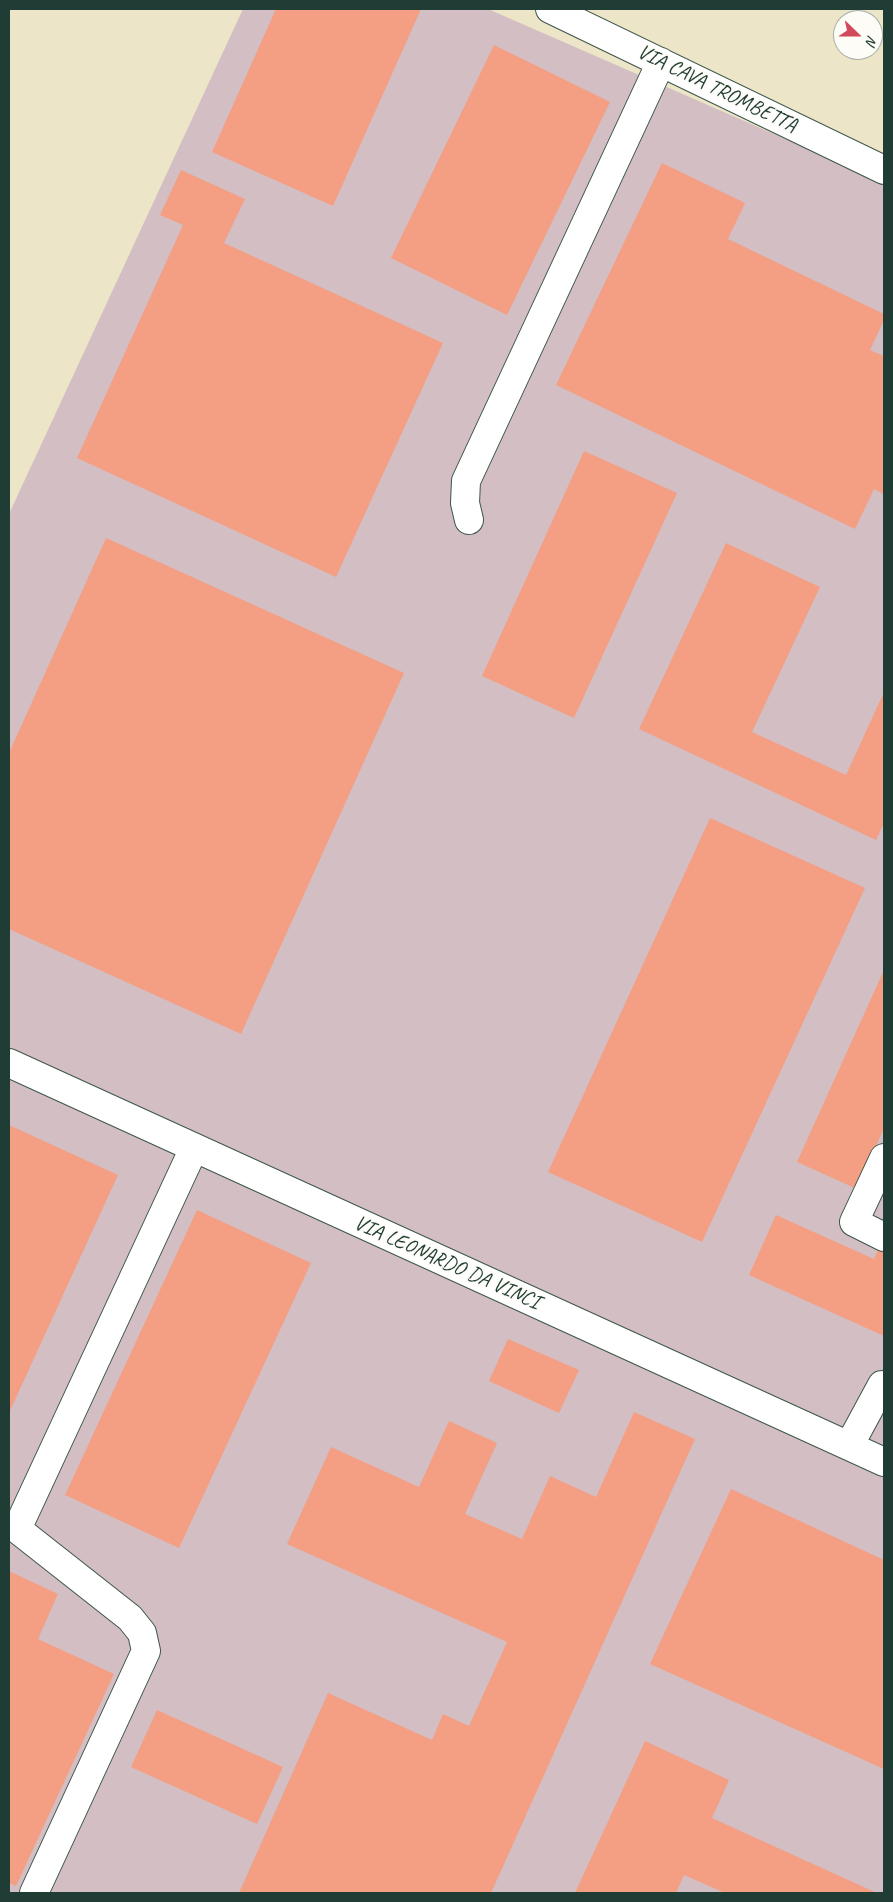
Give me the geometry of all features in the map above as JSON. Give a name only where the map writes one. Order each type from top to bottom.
[{"type":"street","name":"VIA CAVA TROMBETTA","points":[[550,9],[884,170]]},
{"type":"street","points":[[469,520],[465,504],[466,481],[660,62]]},
{"type":"street","name":"VIA LEONARDO DA VINCI","points":[[9,1063],[884,1462]]},
{"type":"street","points":[[34,1893],[146,1650],[142,1634],[130,1618],[13,1527],[194,1148]]},
{"type":"street","points":[[884,1158],[854,1222],[884,1236]]},
{"type":"street","points":[[849,1446],[884,1384]]},
{"type":"shaded area","points":[[243,9],[488,9],[884,182],[884,1893],[9,1892],[9,514]]},
{"type":"building","points":[[276,9],[421,9],[333,206],[212,152]]},
{"type":"building","points":[[494,45],[610,102],[507,315],[391,258]]},
{"type":"building","points":[[662,163],[745,203],[728,239],[884,314],[884,320],[870,350],[884,356],[884,494],[874,489],[855,529],[556,385]]},
{"type":"building","points":[[181,170],[245,199],[224,243],[443,343],[336,577],[77,458],[183,225],[160,215]]},
{"type":"building","points":[[584,451],[677,493],[574,718],[482,676]]},
{"type":"building","points":[[106,538],[404,673],[241,1034],[9,929],[9,753]]},
{"type":"building","points":[[726,543],[820,587],[752,732],[846,775],[884,692],[884,823],[876,840],[639,729]]},
{"type":"building","points":[[710,818],[865,888],[702,1242],[548,1172]]},
{"type":"building","points":[[884,970],[884,1128],[857,1189],[797,1162]]},
{"type":"building","points":[[9,1125],[118,1175],[9,1413]]},
{"type":"building","points":[[197,1210],[311,1263],[179,1548],[65,1495]]},
{"type":"building","points":[[776,1215],[874,1259],[884,1236],[884,1336],[749,1275]]},
{"type":"building","points":[[508,1339],[579,1370],[559,1413],[489,1381]]},
{"type":"building","points":[[634,1412],[695,1439],[491,1893],[239,1893],[328,1693],[432,1740],[443,1714],[469,1726],[507,1642],[287,1544],[331,1447],[419,1487],[449,1421],[497,1443],[465,1514],[522,1539],[550,1476],[596,1497]]},
{"type":"building","points":[[731,1489],[884,1560],[884,1769],[650,1664]]},
{"type":"building","points":[[9,1571],[58,1594],[38,1639],[114,1674],[16,1886],[9,1883]]},
{"type":"building","points":[[157,1710],[283,1767],[257,1824],[131,1767]]},
{"type":"building","points":[[645,1741],[729,1780],[712,1818],[877,1893],[725,1893],[684,1875],[676,1893],[575,1893]]}]
